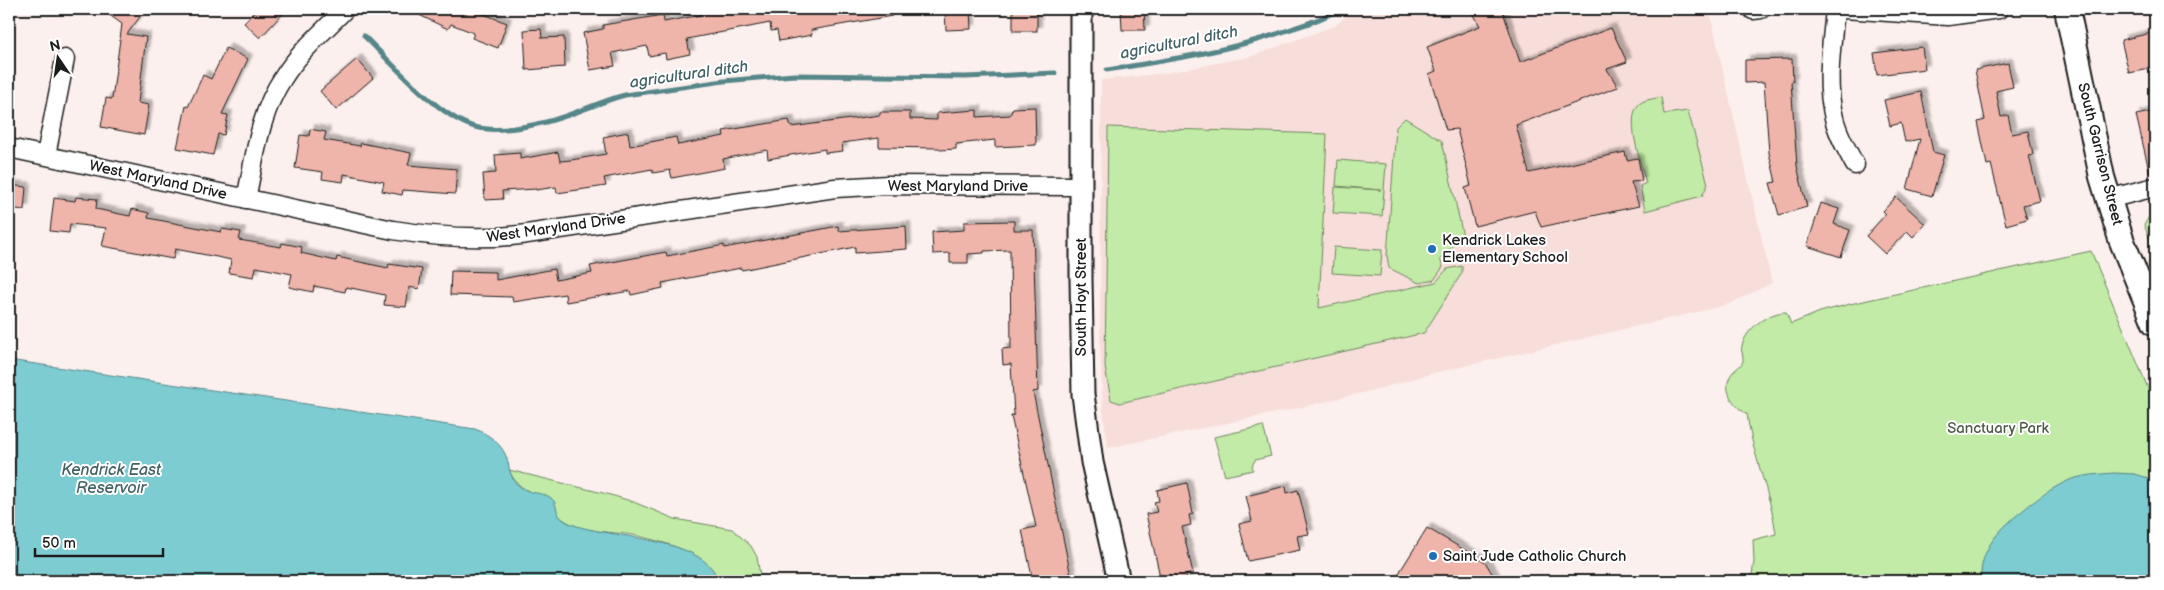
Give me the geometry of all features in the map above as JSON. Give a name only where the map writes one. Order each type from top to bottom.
[{"type":"main road","name":"South Garrison Street","points":[[2067,9],[2108,198],[2121,240],[2155,323]]},
{"type":"street","points":[[246,199],[260,131],[271,99],[295,62],[345,9]]},
{"type":"street","name":"South Hoyt Street","points":[[1081,9],[1081,364],[1084,403],[1093,467],[1119,581]]},
{"type":"street","points":[[1835,9],[1830,73],[1832,105],[1838,129],[1855,165]]},
{"type":"street","points":[[1844,9],[1948,16],[1999,9]]},
{"type":"street","points":[[46,156],[65,59]]},
{"type":"street","name":"West Maryland Drive","points":[[9,148],[393,230],[436,236],[481,238],[520,235],[835,188],[888,185],[1081,186]]},
{"type":"street","points":[[2108,198],[2155,187]]},
{"type":"shaded area","name":"Kendrick Lakes Elementary School","points":[[1354,9],[1709,9],[1772,283],[1732,303],[1711,309],[1426,375],[1379,389],[1290,410],[1108,448],[1103,411],[1100,348],[1101,80],[1166,73],[1252,56],[1336,25]]},
{"type":"green space","points":[[1661,97],[1664,114],[1688,111],[1708,184],[1702,196],[1645,211],[1640,186],[1646,183],[1635,140],[1634,116],[1636,108],[1642,102]]},
{"type":"green space","points":[[1405,118],[1442,141],[1463,236],[1440,259],[1443,267],[1434,280],[1419,283],[1389,268],[1387,256],[1396,127]]},
{"type":"green space","points":[[1108,127],[1327,134],[1319,308],[1436,282],[1447,269],[1462,266],[1462,273],[1424,333],[1120,403],[1111,400],[1105,367]]},
{"type":"green space","points":[[1338,160],[1386,164],[1382,216],[1333,213],[1335,187],[1381,190],[1336,186]]},
{"type":"green space","points":[[2155,211],[2155,252],[2144,225],[2152,212]]},
{"type":"green space","points":[[1334,247],[1382,250],[1380,276],[1332,273]]},
{"type":"green space","name":"Sanctuary Park","points":[[2091,251],[2155,405],[2155,581],[1751,581],[1754,562],[1753,540],[1776,534],[1774,519],[1749,429],[1747,414],[1733,401],[1728,390],[1729,378],[1742,363],[1741,349],[1744,339],[1753,327],[1766,318],[1779,313],[1786,312],[1791,324],[1820,312],[1850,304]]},
{"type":"green space","points":[[1263,426],[1271,456],[1255,460],[1252,466],[1253,470],[1225,476],[1214,437]]},
{"type":"green space","points":[[509,470],[631,501],[675,519],[732,529],[751,546],[757,557],[761,581],[718,581],[714,572],[706,563],[696,556],[672,546],[629,534],[591,530],[572,525],[560,516],[554,501],[521,487],[512,477]]},
{"type":"water","name":"Kendrick East Reservoir","points":[[9,360],[475,429],[490,437],[502,449],[514,481],[526,490],[551,498],[562,519],[574,525],[590,529],[677,547],[696,556],[710,566],[718,581],[9,581]]},
{"type":"water","points":[[2114,473],[2135,474],[2155,480],[2155,581],[1981,581],[1981,569],[1988,548],[2001,530],[2027,507],[2048,492],[2072,479]]},
{"type":"building","points":[[101,9],[146,9],[127,34],[146,37],[138,103],[149,105],[144,135],[101,127],[106,98],[112,99],[122,24]]},
{"type":"building","points":[[257,9],[287,9],[260,38],[244,23]]},
{"type":"building","points":[[407,9],[470,9],[507,23],[498,48],[472,38],[474,33],[451,24],[448,29]]},
{"type":"building","points":[[699,9],[891,9],[892,16],[811,30],[812,35],[779,41],[777,30],[771,31],[770,23],[687,39],[690,54],[666,59],[665,53],[649,56],[647,46],[612,53],[615,66],[590,70],[583,33],[603,29],[603,25],[663,15],[664,22],[701,15]]},
{"type":"building","points":[[945,9],[970,9],[971,29],[946,30]]},
{"type":"building","points":[[1013,9],[1037,9],[1037,31],[1013,31]]},
{"type":"building","points":[[1121,9],[1144,9],[1145,30],[1122,30]]},
{"type":"building","points":[[1502,9],[1520,62],[1611,28],[1627,62],[1607,69],[1618,87],[1516,125],[1529,173],[1625,152],[1627,160],[1638,158],[1642,181],[1631,182],[1639,206],[1541,227],[1535,211],[1475,226],[1465,188],[1471,186],[1457,129],[1446,130],[1429,74],[1436,71],[1427,47],[1480,26],[1472,11]]},
{"type":"building","points":[[541,29],[542,38],[564,37],[565,67],[526,70],[524,30]]},
{"type":"building","points":[[2151,33],[2155,51],[2155,68],[2129,73],[2121,40]]},
{"type":"building","points":[[1922,47],[1925,69],[1877,75],[1874,53]]},
{"type":"building","points":[[226,48],[248,59],[222,114],[228,115],[224,135],[218,134],[213,155],[177,148],[186,106],[188,107],[203,75],[211,79]]},
{"type":"building","points":[[357,59],[373,78],[336,110],[320,91]]},
{"type":"building","points":[[1792,59],[1793,82],[1791,82],[1797,166],[1807,207],[1779,215],[1770,183],[1776,182],[1769,153],[1764,82],[1745,83],[1745,60]]},
{"type":"building","points":[[2008,63],[2013,87],[1996,91],[2001,117],[2008,115],[2012,134],[2028,131],[2033,155],[2029,156],[2040,201],[2023,205],[2027,219],[2006,225],[1991,164],[1987,165],[1978,122],[1985,120],[1975,70]]},
{"type":"building","points":[[1921,92],[1933,152],[1944,155],[1932,196],[1907,189],[1920,139],[1905,142],[1901,123],[1890,126],[1884,100]]},
{"type":"building","points":[[1035,107],[1036,145],[995,147],[995,140],[956,144],[956,149],[940,150],[939,148],[879,147],[879,138],[842,143],[843,151],[825,153],[825,149],[768,159],[767,150],[723,159],[725,168],[672,178],[670,170],[653,173],[652,169],[604,178],[606,186],[557,193],[556,187],[536,190],[502,191],[503,199],[485,200],[483,174],[496,173],[495,155],[520,153],[520,159],[558,152],[560,161],[606,154],[603,137],[628,132],[630,146],[676,137],[678,145],[724,136],[723,131],[789,120],[791,127],[880,115],[880,112],[910,112],[910,119],[937,120],[937,113],[977,110],[977,117],[1010,115],[1013,108]]},
{"type":"building","points":[[2155,111],[2155,173],[2150,174],[2136,115]]},
{"type":"building","points":[[310,129],[326,132],[324,140],[360,146],[361,143],[411,153],[408,165],[457,169],[455,194],[403,190],[402,195],[382,191],[384,182],[344,174],[343,182],[322,179],[323,172],[295,168],[300,135],[309,136]]},
{"type":"building","points":[[9,185],[26,187],[24,210],[9,208]]},
{"type":"building","points":[[76,197],[97,199],[96,209],[130,216],[132,209],[149,213],[148,218],[221,232],[222,229],[241,232],[239,240],[281,247],[282,243],[302,247],[301,253],[336,261],[337,257],[388,268],[389,264],[422,269],[419,289],[409,287],[406,307],[384,305],[385,295],[346,287],[345,292],[314,286],[313,292],[289,287],[292,274],[256,267],[254,277],[229,273],[231,260],[217,257],[175,249],[173,259],[102,246],[106,228],[70,224],[69,233],[50,231],[54,198],[75,201]]},
{"type":"building","points":[[1896,197],[1925,224],[1913,237],[1907,231],[1885,254],[1866,236],[1886,214],[1883,211]]},
{"type":"building","points":[[1821,203],[1839,209],[1834,224],[1850,230],[1841,257],[1807,246]]},
{"type":"building","points":[[1014,221],[1014,230],[1033,230],[1038,391],[1033,392],[1072,581],[1033,581],[1022,530],[1036,527],[1011,416],[1014,415],[1011,364],[1003,365],[1002,349],[1011,348],[1010,250],[968,254],[968,263],[950,263],[950,253],[933,254],[932,232],[964,230],[964,222]]},
{"type":"building","points":[[838,226],[839,231],[906,226],[907,249],[855,253],[855,247],[742,270],[741,268],[662,283],[663,288],[631,295],[630,291],[566,302],[565,294],[513,302],[512,297],[450,295],[451,271],[496,272],[496,280],[554,269],[556,280],[592,273],[590,266],[666,252],[667,256],[724,245],[724,248]]},
{"type":"building","points":[[1187,483],[1193,514],[1189,515],[1191,525],[1182,527],[1193,573],[1186,575],[1187,581],[1161,581],[1146,514],[1157,512],[1154,502],[1159,501],[1157,490]]},
{"type":"building","points":[[1286,486],[1287,493],[1298,490],[1309,534],[1297,536],[1300,550],[1248,561],[1239,524],[1252,521],[1246,496]]},
{"type":"building","name":"Saint Jude Catholic Church","points":[[1427,528],[1485,562],[1497,581],[1394,581]]},
{"type":"waterway","name":"agricultural ditch","points":[[1107,70],[1178,58],[1271,36],[1312,22],[1340,9]]},
{"type":"waterway","name":"agricultural ditch","points":[[364,36],[418,90],[434,103],[465,123],[487,129],[530,126],[566,116],[625,95],[724,81],[794,75],[965,77],[1055,73]]},
{"type":"place","name":"Kendrick Lakes Elementary School","points":[[1432,249]]},
{"type":"place","name":"Saint Jude Catholic Church","points":[[1433,556]]}]
